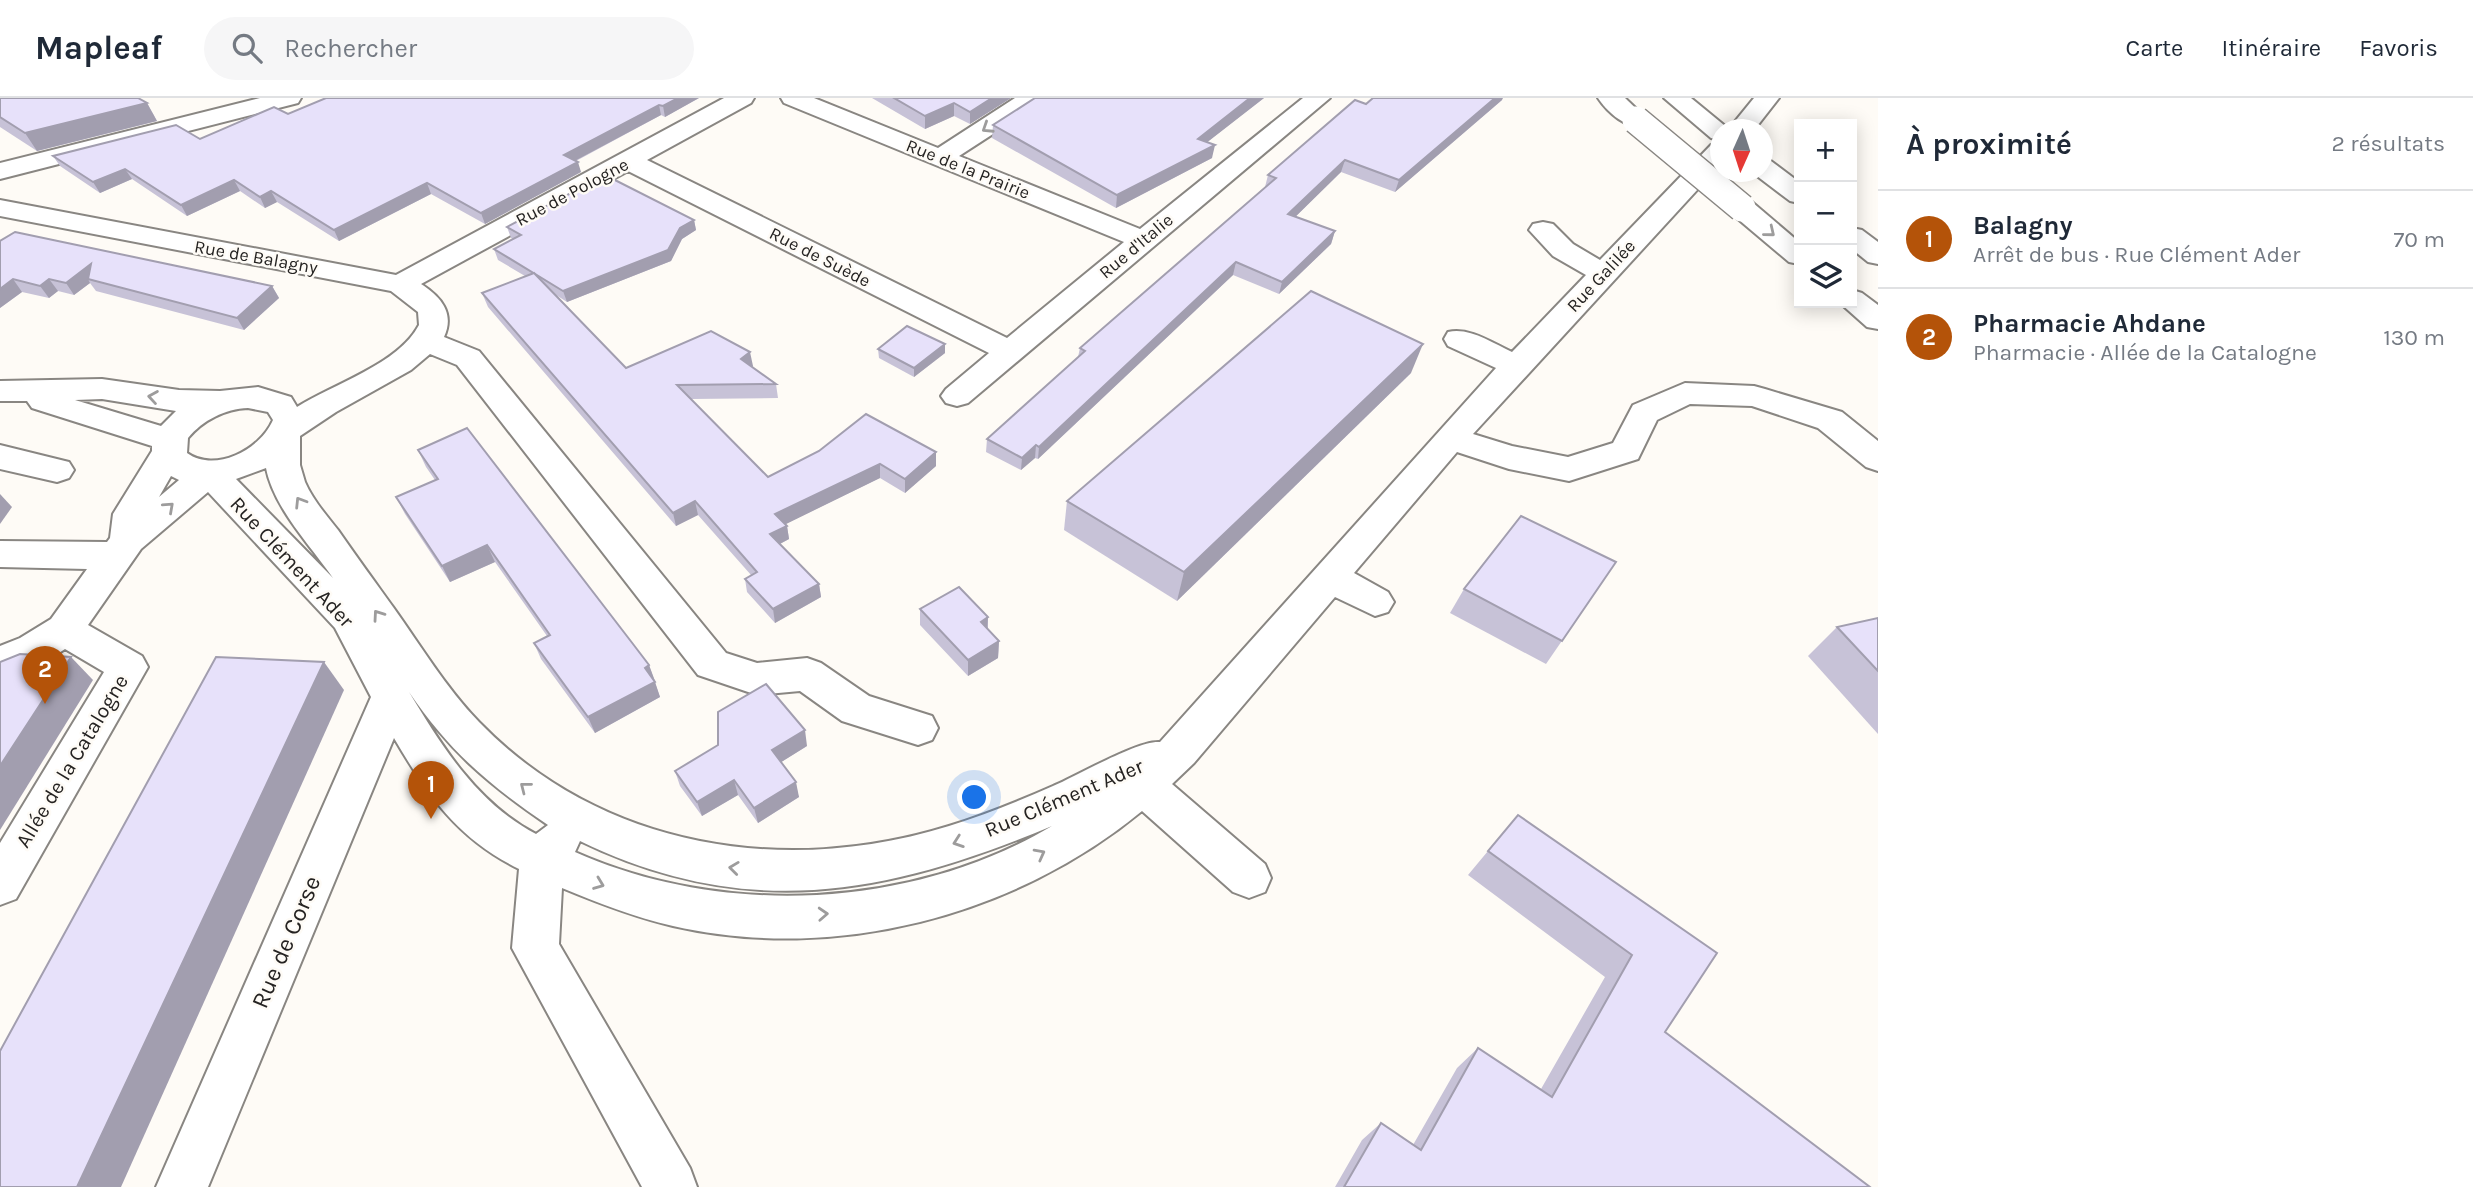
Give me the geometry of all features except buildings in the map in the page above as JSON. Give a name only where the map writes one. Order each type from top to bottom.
[{"type":"main road","points":[[183,98],[189,123]]},
{"type":"main road","points":[[0,172],[289,98]]},
{"type":"main road","name":"Rue de Pologne","points":[[400,284],[742,98]]},
{"type":"main road","name":"Rue de la Prairie","points":[[793,98],[1143,240]]},
{"type":"main road","points":[[941,158],[1032,98]]},
{"type":"main road","name":"Rue d'Italie","points":[[957,396],[1318,98]]},
{"type":"main road","points":[[1610,98],[1794,252]]},
{"type":"main road","points":[[1749,119],[1767,98]]},
{"type":"main road","points":[[1677,99],[1710,125]]},
{"type":"main road","name":"Rue de Suède","points":[[629,161],[1011,352]]},
{"type":"main road","name":"Rue Galilée","points":[[1482,402],[1710,161]]},
{"type":"main road","points":[[1773,175],[1794,191]]},
{"type":"main road","name":"Rue de Balagny","points":[[0,208],[400,284],[422,299],[433,312],[434,327],[427,341]]},
{"type":"main road","points":[[10,237],[40,217]]},
{"type":"main road","points":[[1543,230],[1552,243],[1570,256],[1604,273]]},
{"type":"main road","points":[[1857,240],[1878,256]]},
{"type":"main road","points":[[1857,303],[1878,320]]},
{"type":"main road","points":[[1459,339],[1517,366]]},
{"type":"main road","points":[[11,392],[170,446],[181,467],[210,472],[246,465],[262,456],[286,432],[339,396],[378,379],[395,363],[413,354],[427,341],[468,358],[712,664],[757,679],[807,674],[856,709],[918,728]]},
{"type":"main road","points":[[11,392],[102,389],[179,401],[221,401],[258,398],[362,367],[395,363]]},
{"type":"main road","points":[[1450,438],[1509,457],[1569,469],[1626,452],[1644,413],[1685,393],[1754,396],[1830,420],[1878,459]]},
{"type":"main road","points":[[258,398],[280,405],[289,420],[286,432]]},
{"type":"main road","points":[[122,548],[128,520],[183,422],[221,401]]},
{"type":"main road","name":"Rue Clément Ader","points":[[210,472],[232,499],[346,616],[368,650],[391,697],[449,785],[472,813],[507,841],[624,893],[660,904],[704,912],[779,915],[854,912],[931,898],[1001,874],[1076,835],[1144,786],[1179,751],[1482,402]]},
{"type":"main road","name":"Rue Clément Ader","points":[[286,432],[283,459],[287,481],[441,704],[465,734],[531,792],[576,822],[653,852],[732,868],[780,872],[877,865],[931,852],[1002,827],[1073,797],[1124,770],[1179,751]]},
{"type":"main road","points":[[0,457],[57,470]]},
{"type":"main road","points":[[0,663],[34,649],[64,630],[122,548],[210,472]]},
{"type":"main road","points":[[0,554],[122,548]]},
{"type":"main road","points":[[1330,577],[1376,602]]},
{"type":"main road","name":"Allée de la Catalogne","points":[[0,884],[128,667],[64,630]]},
{"type":"main road","name":"Rue de Corse","points":[[182,1187],[391,697]]},
{"type":"main road","points":[[1144,786],[1249,878]]},
{"type":"main road","points":[[576,822],[542,858],[535,948],[671,1187]]},
{"type":"place","name":"Pharmacie Ahdane","points":[[45,704]]},
{"type":"place","name":"Balagny","points":[[431,819]]}]
